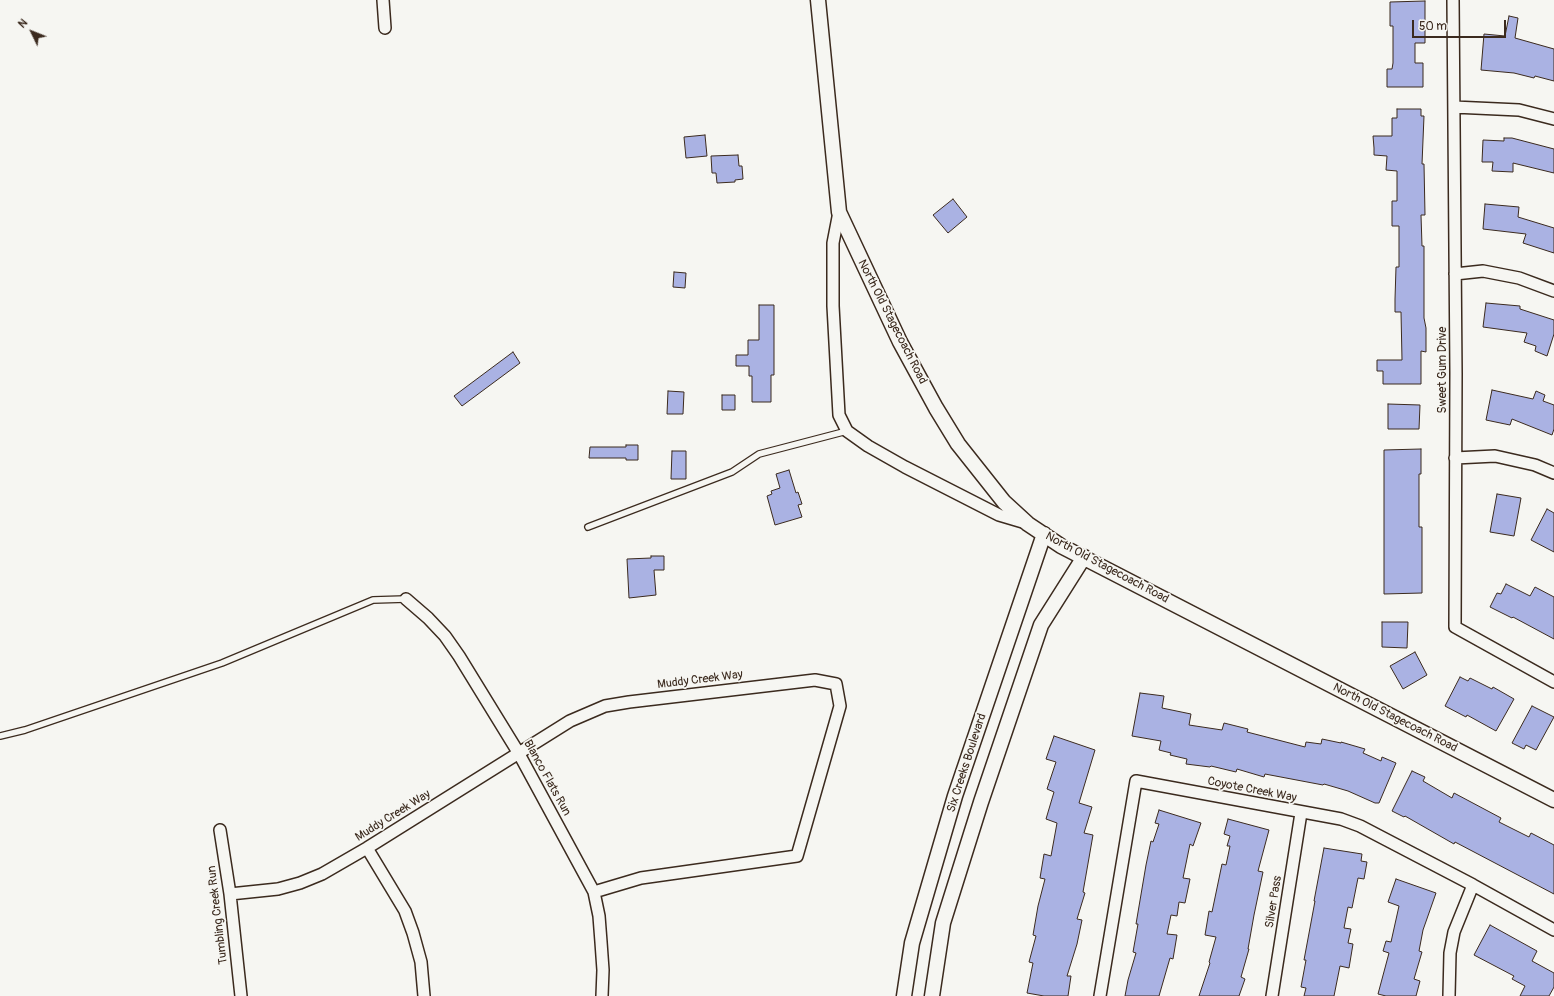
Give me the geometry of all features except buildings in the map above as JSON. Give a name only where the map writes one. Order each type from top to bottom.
[{"type":"street","points":[[383,0],[385,28]]},
{"type":"street","name":"North Old Stagecoach Road","points":[[818,0],[838,212],[897,336],[936,408],[958,444],[1004,502],[1028,524],[1061,546],[1554,800]]},
{"type":"street","name":"Sweet Gum Drive","points":[[1453,0],[1455,627],[1554,682]]},
{"type":"street","points":[[1454,107],[1519,110],[1554,119]]},
{"type":"street","points":[[838,212],[833,243],[833,306],[839,415],[847,431],[868,446],[905,467],[999,515],[1028,524]]},
{"type":"street","points":[[1455,274],[1483,271],[1519,278],[1554,291]]},
{"type":"street","points":[[1455,458],[1495,456],[1535,465],[1554,473]]},
{"type":"street","name":"Six Creeks Boulevard","points":[[904,996],[907,972],[917,925],[955,796],[1044,534]]},
{"type":"street","points":[[932,996],[943,923],[1041,625],[1084,557]]},
{"type":"street","name":"Blanco Flats Run","points":[[406,599],[428,618],[445,636],[518,752],[594,892],[599,916],[603,970],[602,996]]},
{"type":"street","name":"Muddy Creek Way","points":[[230,894],[278,889],[300,883],[322,874],[367,848],[518,752],[570,721],[605,706],[815,680],[836,684],[840,706],[797,856],[641,878],[594,892]]},
{"type":"street","name":"Coyote Creek Way","points":[[1100,996],[1136,781],[1237,799],[1301,813],[1341,819],[1360,826],[1473,885],[1554,930]]},
{"type":"street","name":"Silver Pass","points":[[1272,996],[1301,813]]},
{"type":"street","name":"Tumbling Creek Run","points":[[220,830],[230,894],[241,996]]},
{"type":"street","points":[[367,848],[405,911],[421,962],[424,996]]},
{"type":"street","points":[[1449,996],[1450,952],[1454,932],[1473,885]]},
{"type":"lane","points":[[588,526],[732,472],[759,454],[847,431]]},
{"type":"lane","points":[[0,736],[25,730],[222,662],[373,600],[406,599]]}]
